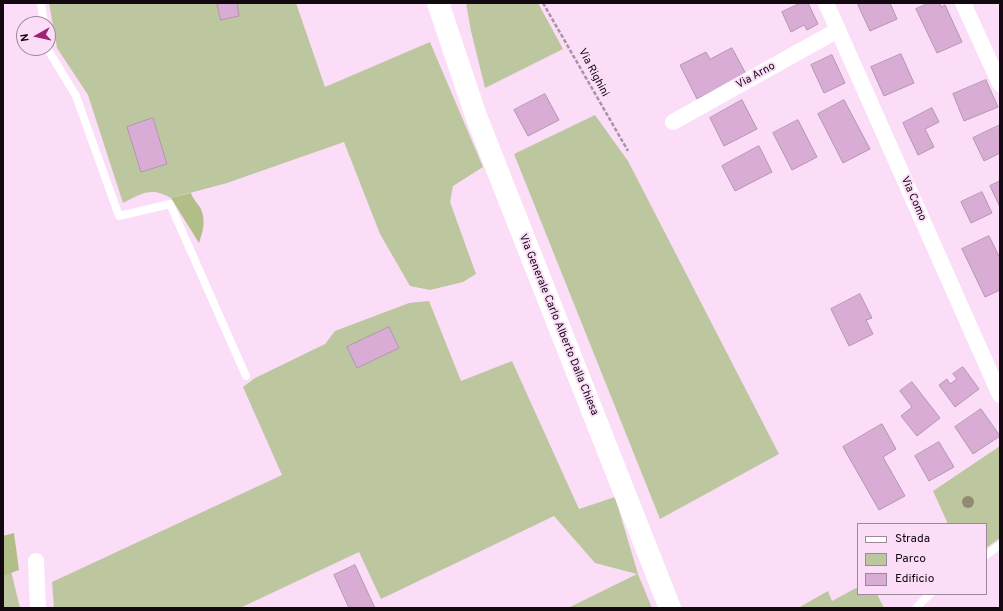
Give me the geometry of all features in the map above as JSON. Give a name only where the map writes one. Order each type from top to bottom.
[{"type":"street","name":"Via Generale Carlo Alberto Dalla Chiesa","points":[[438,3],[476,116],[670,608]]},
{"type":"street","name":"Via Generale Carlo Alberto Dalla Chiesa","points":[[443,3],[450,40]]},
{"type":"street","name":"Via Como","points":[[826,3],[1000,396]]},
{"type":"street","points":[[963,3],[1000,84]]},
{"type":"street","name":"Via Arno","points":[[673,122],[838,30]]},
{"type":"street","points":[[36,561],[38,608]]},
{"type":"lane","points":[[41,3],[43,16]]},
{"type":"lane","points":[[52,56],[76,96],[119,216],[170,204],[246,376]]},
{"type":"lane","points":[[987,554],[1000,545]]},
{"type":"lane","points":[[916,608],[929,595]]},
{"type":"path","name":"Via Righini","points":[[543,3],[628,151]]},
{"type":"green space","points":[[49,3],[296,3],[325,87],[430,42],[483,167],[453,186],[450,202],[476,274],[463,282],[430,290],[410,286],[380,234],[344,142],[227,183],[171,198],[152,192],[136,196],[123,203],[88,95],[57,48],[56,16],[51,16]]},
{"type":"green space","points":[[466,3],[538,3],[563,49],[485,88],[471,31]]},
{"type":"green space","points":[[595,115],[628,161],[779,454],[660,519],[514,154]]},
{"type":"green space","points":[[191,193],[203,213],[203,230],[199,243],[171,198]]},
{"type":"green space","points":[[429,301],[461,381],[512,361],[579,509],[615,497],[638,574],[652,608],[568,608],[637,574],[595,563],[554,516],[381,599],[359,552],[240,608],[54,608],[52,582],[282,475],[243,387],[255,378],[325,344],[335,331],[409,303]]},
{"type":"green space","points":[[1000,446],[1000,538],[987,547],[987,523],[948,523],[933,491]]},
{"type":"green space","points":[[14,533],[19,570],[3,576],[3,536]]},
{"type":"green space","points":[[3,538],[20,608],[3,608]]},
{"type":"green space","points":[[857,588],[857,595],[878,595],[884,608],[798,608],[828,591],[832,601]]},
{"type":"building","points":[[217,3],[237,3],[239,16],[221,20]]},
{"type":"building","points":[[801,3],[808,3],[818,24],[807,30],[804,25],[791,32],[782,12]]},
{"type":"building","points":[[861,3],[890,3],[897,19],[870,31],[858,5]]},
{"type":"building","points":[[929,3],[940,3],[941,7],[945,5],[962,42],[937,53],[916,9]]},
{"type":"building","points":[[732,48],[746,74],[697,99],[680,65],[706,52],[710,59]]},
{"type":"building","points":[[901,54],[914,83],[884,96],[871,67]]},
{"type":"building","points":[[832,55],[845,83],[824,93],[811,65]]},
{"type":"building","points":[[986,80],[998,107],[964,121],[953,94]]},
{"type":"building","points":[[545,94],[559,120],[528,136],[514,110]]},
{"type":"building","points":[[742,100],[757,129],[724,146],[710,118]]},
{"type":"building","points":[[844,100],[870,149],[843,163],[818,114]]},
{"type":"building","points":[[932,108],[939,122],[925,129],[934,147],[918,155],[903,123]]},
{"type":"building","points":[[153,118],[167,164],[141,172],[127,127]]},
{"type":"building","points":[[798,120],[817,157],[792,170],[773,133]]},
{"type":"building","points":[[1000,125],[1000,153],[984,161],[973,138]]},
{"type":"building","points":[[759,146],[772,172],[735,191],[722,166]]},
{"type":"building","points":[[1000,181],[1000,207],[990,186]]},
{"type":"building","points":[[982,192],[992,213],[971,223],[961,202]]},
{"type":"building","points":[[989,236],[1000,258],[1000,290],[985,297],[962,249]]},
{"type":"building","points":[[860,294],[872,318],[866,320],[873,334],[849,346],[831,309]]},
{"type":"building","points":[[389,327],[399,348],[357,368],[347,347]]},
{"type":"building","points":[[963,367],[979,389],[955,407],[939,385],[947,379],[950,384],[957,379],[953,374]]},
{"type":"building","points":[[912,382],[940,418],[917,436],[901,416],[912,407],[900,391]]},
{"type":"building","points":[[981,409],[1000,436],[973,454],[955,427]]},
{"type":"building","points":[[882,424],[896,449],[883,457],[905,496],[879,510],[843,447]]},
{"type":"building","points":[[939,442],[954,467],[929,481],[915,456]]},
{"type":"building","points":[[355,565],[375,608],[349,608],[334,575]]}]
